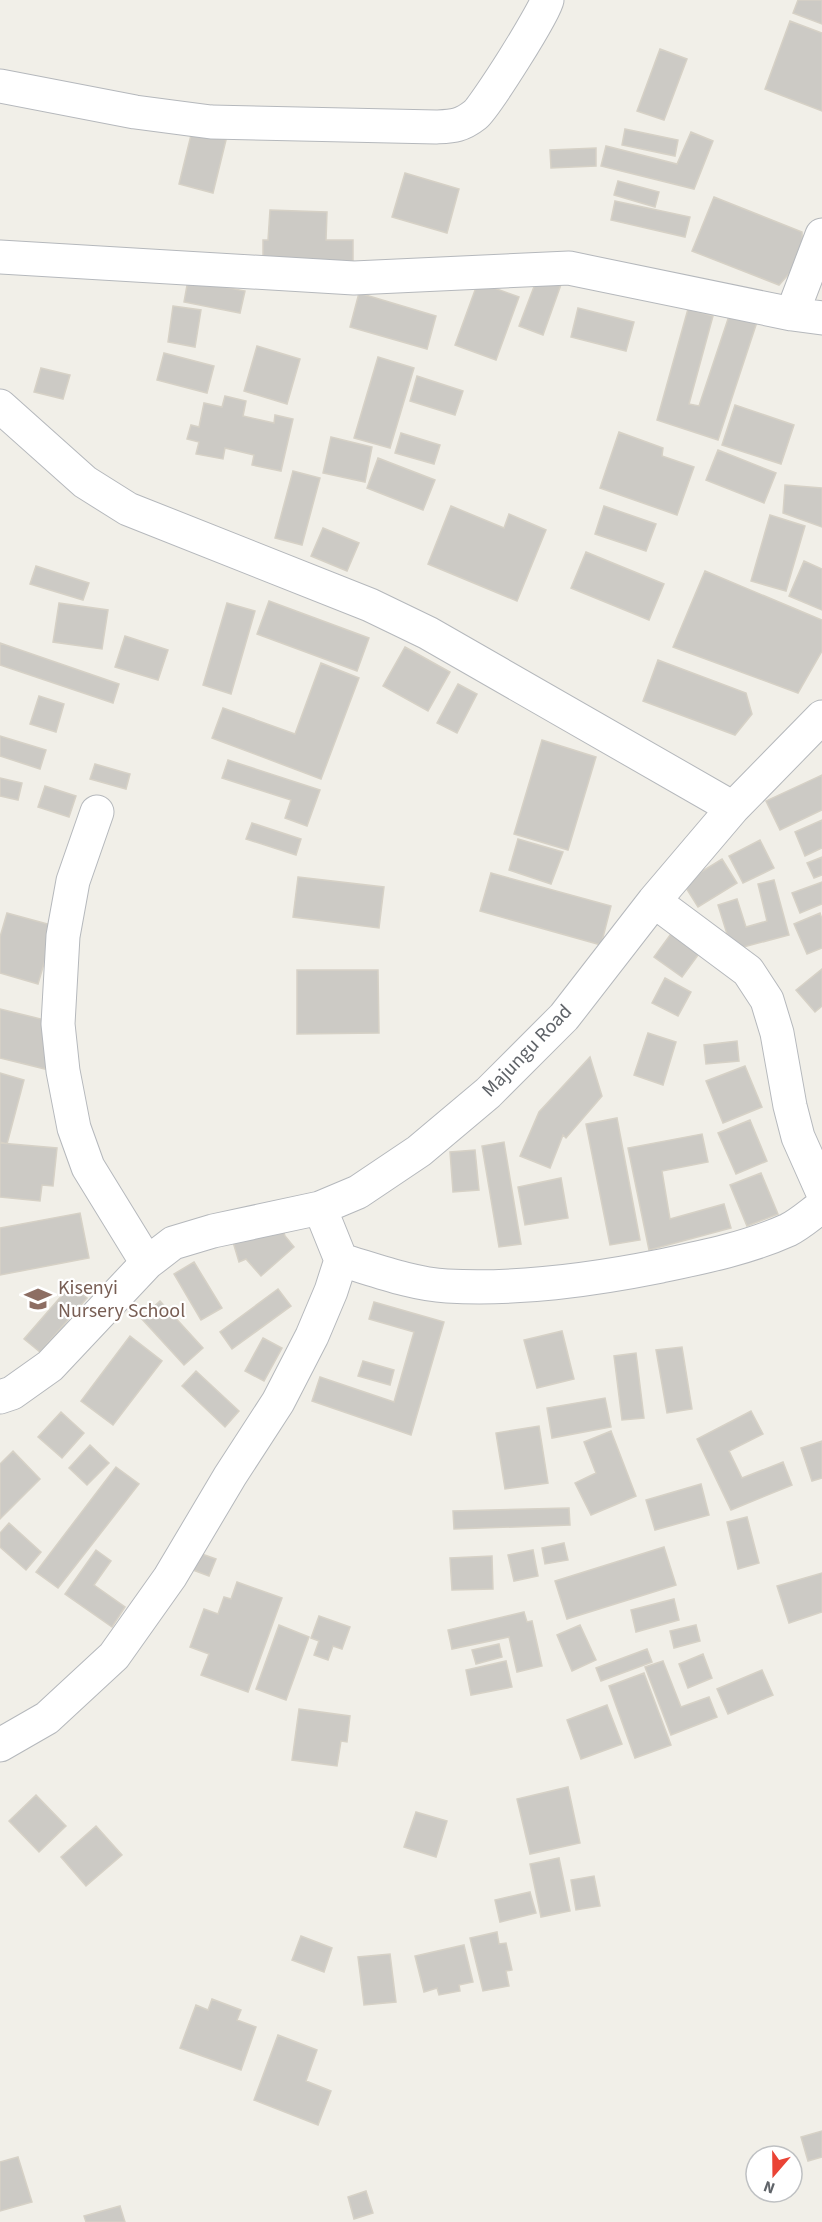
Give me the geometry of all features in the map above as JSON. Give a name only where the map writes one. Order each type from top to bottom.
[{"type":"street","points":[[0,86],[135,112],[211,122],[436,127],[460,125],[478,113],[548,0]]},
{"type":"street","points":[[0,257],[354,278],[569,268],[807,316],[822,235]]},
{"type":"street","points":[[0,406],[85,482],[128,509],[370,605],[428,633],[733,808]]},
{"type":"street","name":"Majungu Road","points":[[0,1397],[12,1393],[50,1366],[147,1263],[174,1244],[213,1231],[320,1208],[358,1192],[419,1151],[488,1093],[564,1017],[654,901],[733,808],[822,717]]},
{"type":"street","points":[[98,812],[74,881],[63,936],[58,1024],[63,1071],[74,1128],[88,1167],[147,1263]]},
{"type":"street","points":[[654,901],[748,971],[767,1000],[777,1033],[798,1137],[822,1191]]},
{"type":"street","points":[[341,1260],[403,1278],[446,1286],[553,1284],[708,1257],[790,1229],[822,1206]]},
{"type":"street","points":[[0,1744],[47,1718],[114,1656],[170,1577],[230,1476],[278,1402],[312,1336],[341,1260],[320,1208]]},
{"type":"building","points":[[798,0],[822,0],[822,24],[793,13]]},
{"type":"building","points":[[790,21],[822,33],[822,111],[765,89]]},
{"type":"building","points":[[660,49],[687,59],[664,120],[637,111]]},
{"type":"building","points":[[625,129],[678,140],[675,156],[622,145]]},
{"type":"building","points":[[192,131],[226,140],[213,193],[179,184]]},
{"type":"building","points":[[691,132],[713,141],[694,189],[601,166],[606,146],[677,164]]},
{"type":"building","points":[[596,148],[596,166],[551,168],[550,150]]},
{"type":"building","points":[[405,173],[459,189],[447,233],[392,217]]},
{"type":"building","points":[[618,181],[659,192],[655,207],[614,195]]},
{"type":"building","points":[[714,197],[802,232],[803,258],[779,285],[692,251]]},
{"type":"building","points":[[615,201],[690,217],[685,237],[611,220]]},
{"type":"building","points":[[270,210],[327,212],[326,240],[353,240],[353,261],[263,262],[263,240],[268,240]]},
{"type":"building","points":[[540,271],[563,279],[543,335],[519,326]]},
{"type":"building","points":[[188,280],[245,291],[240,313],[184,302]]},
{"type":"building","points":[[478,282],[519,297],[496,360],[455,345]]},
{"type":"building","points":[[359,293],[436,316],[427,349],[350,327]]},
{"type":"building","points":[[173,306],[201,310],[195,347],[168,342]]},
{"type":"building","points":[[578,308],[634,322],[626,351],[571,337]]},
{"type":"building","points":[[688,309],[713,316],[689,404],[699,406],[730,313],[757,322],[718,440],[657,420]]},
{"type":"building","points":[[257,346],[300,359],[287,404],[244,391]]},
{"type":"building","points":[[164,353],[214,366],[207,393],[157,380]]},
{"type":"building","points":[[378,357],[414,368],[390,448],[354,438]]},
{"type":"building","points":[[41,368],[70,375],[63,399],[34,392]]},
{"type":"building","points":[[417,376],[463,391],[455,415],[410,401]]},
{"type":"building","points":[[225,396],[246,401],[243,416],[274,423],[275,415],[293,419],[281,471],[252,465],[254,455],[225,448],[223,459],[196,454],[199,442],[187,439],[191,425],[199,427],[204,403],[222,407]]},
{"type":"building","points":[[735,405],[794,425],[781,464],[722,445]]},
{"type":"building","points":[[619,432],[663,448],[662,456],[694,467],[677,515],[600,488]]},
{"type":"building","points":[[401,433],[440,445],[434,464],[395,453]]},
{"type":"building","points":[[331,437],[372,447],[365,482],[323,473]]},
{"type":"building","points":[[718,450],[776,473],[764,503],[706,480]]},
{"type":"building","points":[[378,458],[435,480],[423,510],[367,488]]},
{"type":"building","points":[[293,471],[320,478],[302,545],[275,538]]},
{"type":"building","points":[[785,485],[822,488],[822,527],[783,513]]},
{"type":"building","points":[[451,506],[504,528],[509,514],[546,530],[517,601],[428,564]]},
{"type":"building","points":[[604,506],[656,524],[646,551],[595,534]]},
{"type":"building","points":[[770,515],[805,526],[786,591],[751,581]]},
{"type":"building","points":[[323,528],[359,543],[347,571],[311,556]]},
{"type":"building","points":[[586,552],[664,584],[649,620],[571,588]]},
{"type":"building","points":[[804,561],[822,569],[822,610],[789,596]]},
{"type":"building","points":[[36,566],[89,583],[83,600],[30,584]]},
{"type":"building","points":[[705,571],[822,620],[822,651],[798,693],[673,647]]},
{"type":"building","points":[[269,601],[369,638],[357,671],[257,634]]},
{"type":"building","points":[[59,603],[108,610],[102,649],[53,642]]},
{"type":"building","points":[[227,603],[255,611],[231,694],[203,685]]},
{"type":"building","points":[[125,636],[168,650],[158,680],[115,667]]},
{"type":"building","points":[[0,643],[119,684],[113,703],[0,665]]},
{"type":"building","points":[[405,647],[450,672],[428,711],[383,686]]},
{"type":"building","points":[[658,660],[746,693],[752,714],[735,735],[643,701]]},
{"type":"building","points":[[321,663],[359,678],[321,779],[212,738],[223,708],[295,734]]},
{"type":"building","points":[[458,684],[477,694],[457,733],[437,723]]},
{"type":"building","points":[[39,696],[64,704],[56,732],[30,724]]},
{"type":"building","points":[[0,736],[46,750],[40,769],[0,756]]},
{"type":"building","points":[[542,740],[596,757],[568,850],[514,834]]},
{"type":"building","points":[[228,760],[320,790],[307,826],[285,818],[291,800],[222,778]]},
{"type":"building","points":[[95,764],[130,774],[126,789],[90,779]]},
{"type":"building","points":[[822,775],[822,810],[780,830],[766,801]]},
{"type":"building","points":[[0,778],[22,783],[18,800],[0,796]]},
{"type":"building","points":[[45,786],[76,796],[69,817],[38,807]]},
{"type":"building","points":[[822,820],[822,848],[805,856],[795,832]]},
{"type":"building","points":[[252,823],[301,839],[296,855],[246,839]]},
{"type":"building","points":[[518,839],[563,852],[551,884],[509,870]]},
{"type":"building","points":[[760,840],[774,868],[743,883],[729,856]]},
{"type":"building","points":[[822,857],[822,875],[814,878],[807,863]]},
{"type":"building","points":[[722,859],[737,883],[698,907],[683,883]]},
{"type":"building","points":[[491,873],[611,906],[601,945],[480,911]]},
{"type":"building","points":[[298,877],[384,887],[379,928],[293,917]]},
{"type":"building","points":[[774,880],[789,935],[732,950],[718,905],[737,899],[746,927],[767,921],[758,884]]},
{"type":"building","points":[[822,882],[822,904],[800,913],[792,893]]},
{"type":"building","points":[[7,913],[55,926],[38,984],[0,973],[0,937]]},
{"type":"building","points":[[820,913],[822,948],[807,954],[794,924]]},
{"type":"building","points":[[673,931],[701,951],[682,977],[654,957]]},
{"type":"building","points":[[822,969],[822,1006],[815,1012],[796,990]]},
{"type":"building","points":[[297,970],[378,970],[379,1033],[297,1034]]},
{"type":"building","points":[[665,978],[691,992],[678,1016],[652,1003]]},
{"type":"building","points":[[0,1009],[49,1021],[51,1042],[45,1069],[0,1058]]},
{"type":"building","points":[[648,1033],[676,1042],[663,1085],[634,1075]]},
{"type":"building","points":[[737,1041],[739,1061],[706,1064],[704,1045]]},
{"type":"building","points":[[590,1057],[602,1096],[566,1138],[563,1135],[550,1168],[520,1156],[539,1112]]},
{"type":"building","points":[[745,1066],[762,1107],[723,1123],[706,1081]]},
{"type":"building","points":[[0,1073],[24,1080],[7,1144],[0,1142]]},
{"type":"building","points":[[617,1118],[640,1240],[610,1245],[586,1124]]},
{"type":"building","points":[[750,1120],[767,1161],[736,1174],[718,1133]]},
{"type":"building","points":[[702,1134],[708,1162],[662,1171],[670,1219],[724,1204],[731,1228],[649,1250],[628,1148]]},
{"type":"building","points":[[504,1142],[521,1244],[499,1247],[482,1146]]},
{"type":"building","points":[[0,1143],[57,1148],[53,1186],[42,1185],[40,1201],[0,1197]]},
{"type":"building","points":[[475,1150],[479,1190],[453,1192],[450,1152]]},
{"type":"building","points":[[761,1173],[778,1214],[747,1226],[730,1185]]},
{"type":"building","points":[[561,1178],[568,1218],[525,1225],[518,1187]]},
{"type":"building","points":[[80,1213],[89,1258],[0,1275],[0,1228]]},
{"type":"building","points":[[282,1226],[285,1236],[294,1247],[261,1276],[246,1259],[239,1262],[233,1242]]},
{"type":"building","points":[[194,1262],[222,1308],[201,1320],[174,1274]]},
{"type":"building","points":[[71,1285],[87,1298],[40,1352],[24,1339]]},
{"type":"building","points":[[278,1289],[291,1306],[232,1349],[220,1332]]},
{"type":"building","points":[[160,1301],[203,1348],[184,1365],[141,1318]]},
{"type":"building","points":[[374,1302],[444,1322],[411,1435],[312,1401],[320,1377],[394,1402],[414,1332],[369,1319]]},
{"type":"building","points":[[562,1331],[574,1379],[537,1388],[524,1340]]},
{"type":"building","points":[[130,1336],[162,1361],[113,1425],[81,1401]]},
{"type":"building","points":[[263,1338],[282,1348],[264,1381],[245,1371]]},
{"type":"building","points":[[682,1347],[692,1409],[667,1413],[656,1350]]},
{"type":"building","points":[[636,1353],[644,1418],[622,1420],[614,1356]]},
{"type":"building","points":[[363,1361],[394,1370],[390,1385],[358,1376]]},
{"type":"building","points":[[196,1371],[239,1411],[225,1427],[182,1386]]},
{"type":"building","points":[[605,1398],[611,1427],[552,1438],[547,1408]]},
{"type":"building","points":[[751,1411],[763,1434],[729,1451],[742,1478],[783,1462],[792,1485],[731,1510],[697,1439]]},
{"type":"building","points":[[61,1412],[84,1433],[62,1458],[38,1437]]},
{"type":"building","points":[[539,1426],[548,1483],[505,1489],[496,1433]]},
{"type":"building","points":[[611,1431],[636,1496],[591,1515],[575,1483],[596,1473],[584,1442]]},
{"type":"building","points":[[822,1441],[822,1478],[812,1481],[801,1448]]},
{"type":"building","points":[[90,1445],[109,1463],[87,1485],[69,1468]]},
{"type":"building","points":[[13,1451],[40,1479],[0,1519],[0,1464]]},
{"type":"building","points":[[116,1467],[139,1484],[58,1588],[36,1572]]},
{"type":"building","points":[[701,1484],[709,1515],[655,1530],[646,1500]]},
{"type":"building","points":[[569,1508],[570,1525],[454,1529],[453,1511]]},
{"type":"building","points":[[747,1517],[759,1563],[738,1569],[727,1522]]},
{"type":"building","points":[[9,1523],[41,1552],[26,1570],[0,1547],[0,1533]]},
{"type":"building","points":[[564,1543],[568,1560],[545,1564],[542,1548]]},
{"type":"building","points":[[664,1547],[676,1585],[567,1619],[555,1581]]},
{"type":"building","points":[[96,1550],[111,1561],[94,1585],[125,1607],[112,1627],[65,1594]]},
{"type":"building","points":[[533,1550],[538,1576],[514,1581],[508,1555]]},
{"type":"building","points":[[199,1553],[216,1559],[209,1576],[193,1570]]},
{"type":"building","points":[[492,1556],[493,1589],[452,1590],[450,1558]]},
{"type":"building","points":[[822,1573],[822,1612],[789,1623],[777,1586]]},
{"type":"building","points":[[237,1582],[282,1598],[248,1692],[201,1675],[209,1654],[190,1647],[204,1609],[218,1614],[224,1597],[231,1599]]},
{"type":"building","points":[[674,1599],[679,1620],[636,1632],[631,1610]]},
{"type":"building","points":[[524,1612],[527,1622],[532,1621],[542,1666],[517,1672],[509,1637],[452,1649],[448,1630]]},
{"type":"building","points":[[319,1616],[350,1627],[342,1649],[333,1646],[328,1660],[314,1655],[319,1641],[311,1638]]},
{"type":"building","points":[[279,1625],[309,1637],[286,1700],[256,1689]]},
{"type":"building","points":[[580,1625],[596,1660],[572,1671],[557,1635]]},
{"type":"building","points":[[696,1625],[700,1641],[674,1648],[670,1631]]},
{"type":"building","points":[[499,1644],[502,1657],[476,1664],[472,1650]]},
{"type":"building","points":[[647,1649],[652,1662],[601,1681],[596,1668]]},
{"type":"building","points":[[703,1654],[712,1678],[688,1688],[679,1664]]},
{"type":"building","points":[[506,1661],[512,1687],[471,1695],[466,1670]]},
{"type":"building","points":[[663,1661],[681,1707],[709,1697],[717,1717],[671,1735],[645,1667]]},
{"type":"building","points":[[762,1670],[773,1695],[728,1714],[717,1689]]},
{"type":"building","points":[[644,1673],[671,1745],[635,1758],[609,1686]]},
{"type":"building","points":[[607,1705],[622,1744],[581,1759],[567,1720]]},
{"type":"building","points":[[299,1709],[350,1716],[347,1742],[341,1741],[337,1766],[292,1760]]},
{"type":"building","points":[[568,1787],[580,1843],[530,1854],[517,1799]]},
{"type":"building","points":[[36,1795],[66,1826],[39,1852],[9,1821]]},
{"type":"building","points":[[416,1812],[447,1821],[436,1857],[404,1847]]},
{"type":"building","points":[[96,1826],[122,1855],[86,1886],[61,1857]]},
{"type":"building","points":[[559,1858],[570,1911],[541,1917],[530,1864]]},
{"type":"building","points":[[594,1876],[600,1906],[576,1910],[571,1880]]},
{"type":"building","points":[[530,1892],[536,1913],[500,1922],[495,1900]]},
{"type":"building","points":[[497,1932],[499,1944],[506,1943],[512,1970],[506,1971],[509,1986],[483,1991],[470,1938]]},
{"type":"building","points":[[301,1936],[332,1948],[324,1972],[292,1960]]},
{"type":"building","points":[[464,1945],[473,1982],[459,1985],[460,1991],[439,1995],[437,1988],[424,1992],[415,1956]]},
{"type":"building","points":[[390,1954],[396,2002],[364,2005],[358,1957]]},
{"type":"building","points":[[212,1999],[241,2010],[237,2020],[256,2027],[241,2070],[180,2048],[196,2005],[208,2010]]},
{"type":"building","points":[[278,2035],[317,2050],[306,2081],[331,2091],[318,2125],[254,2100]]},
{"type":"building","points":[[822,2131],[822,2157],[808,2161],[801,2137]]},
{"type":"building","points":[[18,2157],[32,2202],[0,2211],[0,2162]]},
{"type":"building","points":[[366,2191],[373,2213],[354,2219],[348,2197]]},
{"type":"building","points":[[120,2206],[125,2222],[86,2222],[84,2216]]},
{"type":"place","name":"Kisenyi Nursery School","points":[[38,1299]]}]
